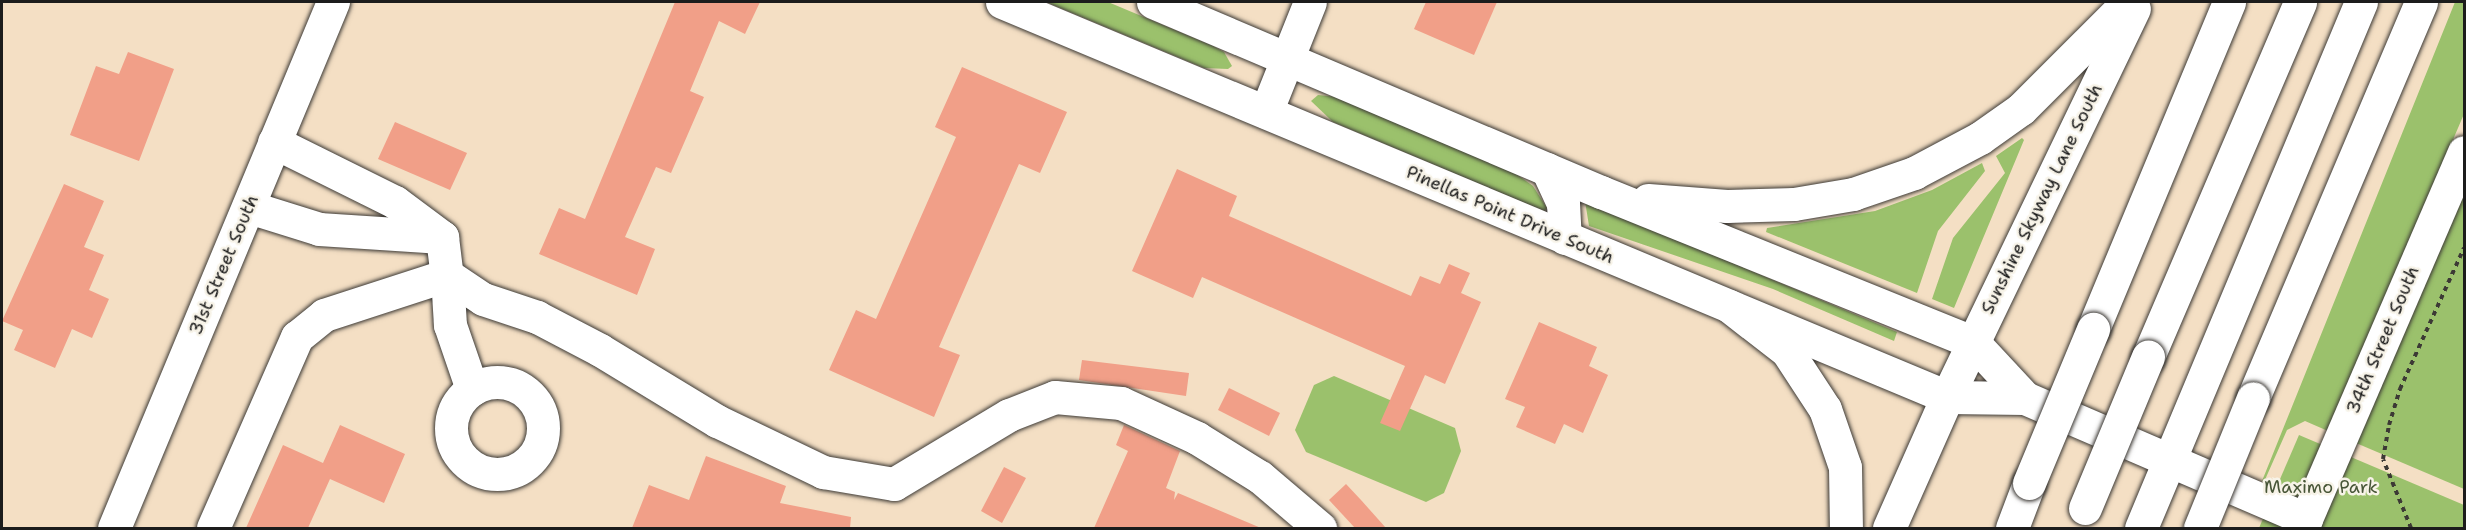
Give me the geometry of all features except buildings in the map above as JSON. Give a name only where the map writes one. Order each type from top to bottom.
[{"type":"main road","name":"31st Street South","points":[[114,528],[333,2]]},
{"type":"main road","name":"Pinellas Point Drive South","points":[[1002,2],[1947,397],[2025,398],[2169,459],[2304,524]]},
{"type":"main road","name":"Pinellas Point Drive South","points":[[1153,2],[1547,170],[1973,342],[2025,398]]},
{"type":"main road","points":[[1266,112],[1310,2]]},
{"type":"main road","points":[[1601,192],[1689,204],[1754,206],[1838,197],[1891,182],[1957,151],[2021,109],[2128,2]]},
{"type":"main road","name":"Sunshine Skyway Lane South","points":[[1889,528],[1973,342],[2138,2]]},
{"type":"main road","points":[[2012,528],[2229,2]]},
{"type":"main road","points":[[2081,518],[2300,2]]},
{"type":"main road","points":[[2141,528],[2361,2]]},
{"type":"main road","points":[[2200,528],[2421,2]]},
{"type":"main road","points":[[274,142],[395,202],[442,237],[450,325],[472,388]]},
{"type":"main road","name":"34th Street South","points":[[2304,524],[2464,152]]},
{"type":"main road","points":[[1547,170],[1563,203],[1565,238]]},
{"type":"main road","points":[[249,207],[319,230],[442,237]]},
{"type":"main road","points":[[213,528],[297,337],[324,315],[447,275]]},
{"type":"main road","points":[[447,275],[483,299],[537,317],[717,422],[823,472],[894,484],[1009,415],[1055,397],[1121,403],[1197,438],[1251,472],[1320,528]]},
{"type":"main road","points":[[1729,306],[1787,351],[1809,379],[1828,416],[1845,467],[1846,528]]},
{"type":"path","points":[[2411,528],[2383,459],[2387,436],[2400,389],[2464,248]]},
{"type":"green space","points":[[1046,2],[1108,2],[1213,46],[1224,52],[1232,66],[1228,69],[1204,68]]},
{"type":"green space","points":[[2455,2],[2464,2],[2464,114],[2328,431],[2305,421],[2287,430],[2264,482],[2262,481]]},
{"type":"green space","points":[[1318,95],[1338,97],[1512,171],[1533,186],[1547,208],[1544,211],[1333,122],[1311,101]]},
{"type":"green space","points":[[2022,138],[2024,140],[1954,308],[1932,299],[1953,238],[2005,173],[1996,156]]},
{"type":"green space","points":[[1982,163],[1985,171],[1938,231],[1917,293],[1766,232],[1767,228],[1875,211],[1932,190]]},
{"type":"green space","points":[[2464,191],[2464,489],[2356,443]]},
{"type":"green space","points":[[1585,201],[1897,332],[1894,341],[1773,289],[1589,226]]},
{"type":"green space","points":[[1334,376],[1455,428],[1461,451],[1444,493],[1426,502],[1306,452],[1295,430],[1314,385]]},
{"type":"green space","name":"Maximo Park","points":[[2299,435],[2464,505],[2464,528],[2259,528]]}]
